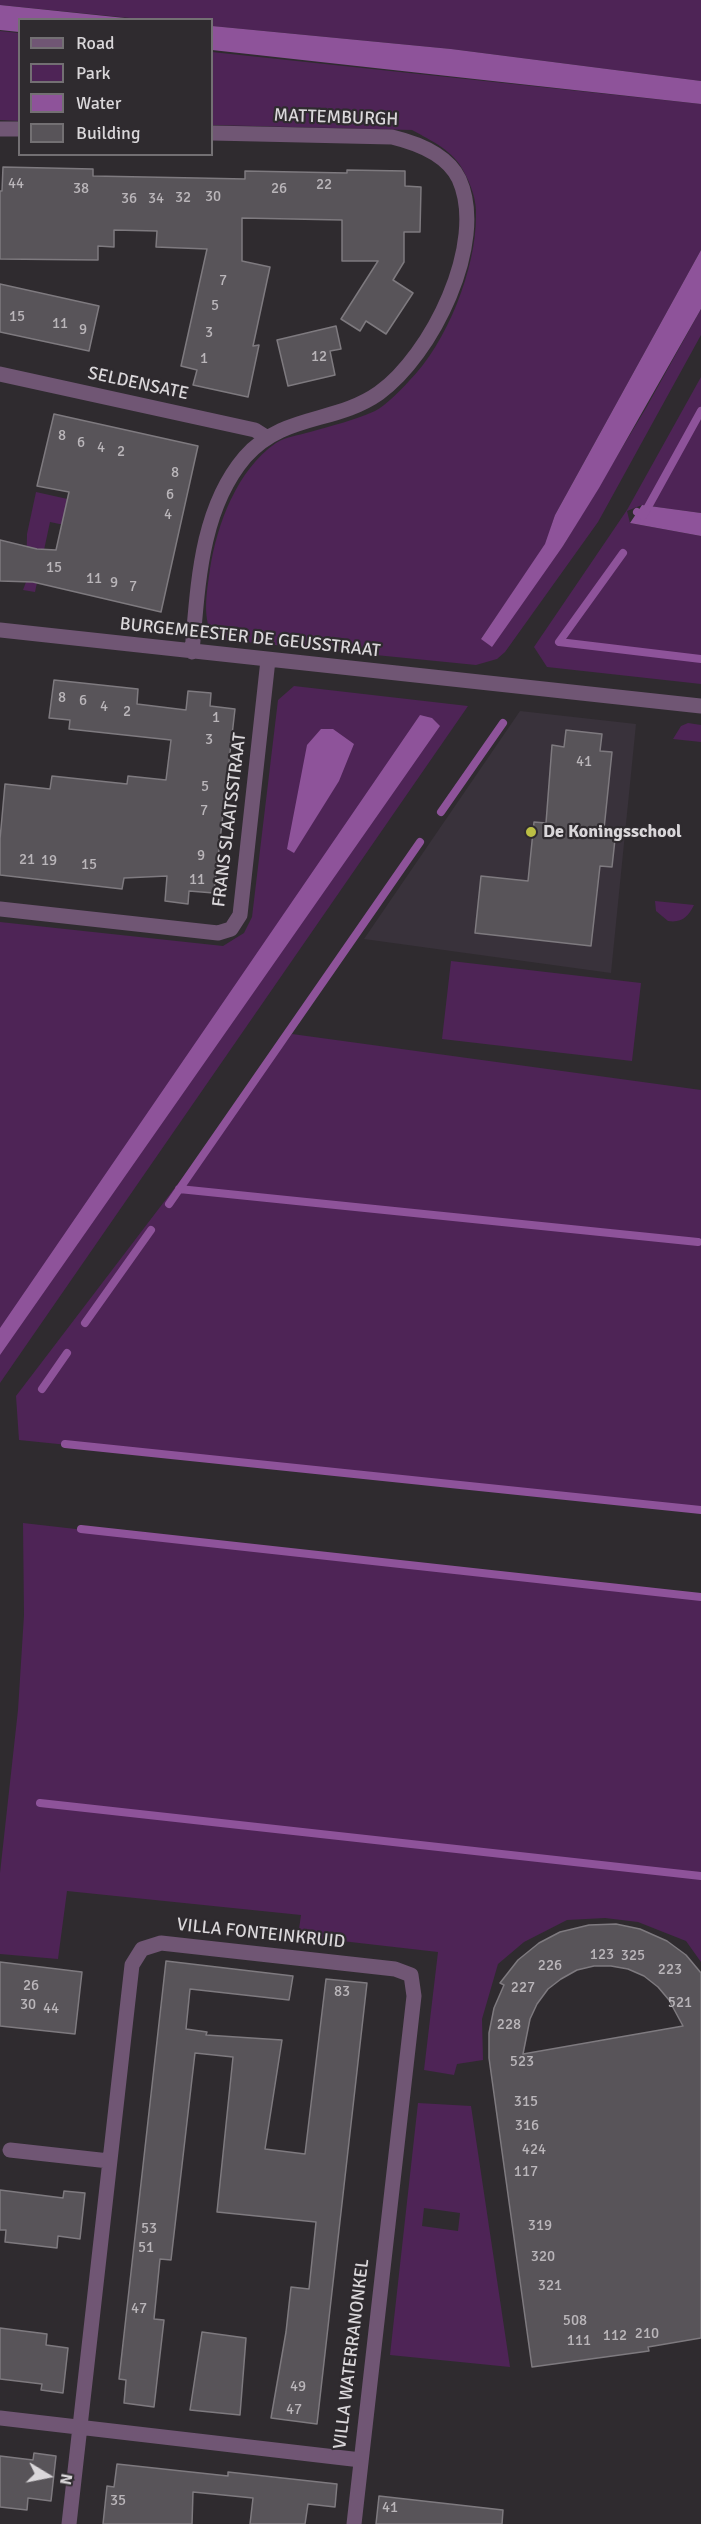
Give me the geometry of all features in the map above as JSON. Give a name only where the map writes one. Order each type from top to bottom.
[{"type":"street","points":[[0,129],[18,129]]},
{"type":"street","name":"MATTEMBURGH","points":[[192,652],[202,559],[215,511],[231,476],[266,437],[298,423],[356,406],[378,394],[398,377],[417,355],[444,307],[464,251],[467,215],[459,179],[445,162],[429,149],[410,141],[392,137],[213,133]]},
{"type":"street","name":"SELDENSATE","points":[[0,374],[255,430],[266,437]]},
{"type":"street","name":"BURGEMEESTER DE GEUSSTRAAT","points":[[0,630],[701,706]]},
{"type":"street","name":"FRANS SLAATSSTRAAT","points":[[0,909],[218,933],[231,929],[240,915],[268,660]]},
{"type":"street","name":"VILLA FONTEINKRUID","points":[[69,2524],[132,1965],[142,1949],[161,1943],[395,1968],[411,1975]]},
{"type":"street","name":"VILLA WATERRANONKEL","points":[[80,2427],[361,2460],[414,1996],[411,1975]]},
{"type":"street","points":[[10,2150],[110,2161]]},
{"type":"street","points":[[0,2418],[80,2427]]},
{"type":"street","points":[[354,2524],[361,2460]]},
{"type":"shaded area","name":"De Koningsschool","points":[[520,711],[636,724],[611,973],[364,939]]},
{"type":"green space","points":[[0,0],[701,0],[701,81],[451,49],[213,26],[213,18],[130,18],[0,5]]},
{"type":"green space","points":[[0,31],[18,33],[18,121],[0,120]]},
{"type":"green space","points":[[213,52],[701,104],[701,250],[555,515],[546,544],[481,639],[563,546],[646,408],[701,309],[701,335],[598,522],[505,652],[497,659],[476,665],[215,639],[206,615],[213,552],[231,499],[250,468],[262,454],[279,441],[343,423],[375,411],[384,405],[423,365],[436,347],[457,304],[471,259],[475,237],[474,199],[467,177],[454,158],[442,147],[412,130],[213,125]]},
{"type":"green space","points":[[701,377],[701,513],[642,505],[627,511],[630,523],[701,536],[701,684],[547,667],[534,647],[627,510]]},
{"type":"green space","points":[[36,492],[117,510],[112,535],[50,522],[35,592],[23,590],[26,582],[27,534]]},
{"type":"green space","points":[[294,686],[468,706],[0,1383],[0,922],[223,946],[244,933],[252,917],[278,700]]},
{"type":"green space","points":[[688,723],[701,725],[701,742],[673,739],[681,726]]},
{"type":"green space","points":[[655,901],[694,905],[684,918],[668,921],[656,911]]},
{"type":"green space","points":[[451,961],[641,983],[632,1061],[442,1039]]},
{"type":"green space","points":[[292,1034],[701,1090],[701,1512],[19,1440],[16,1396]]},
{"type":"green space","points":[[23,1523],[701,1600],[701,1962],[686,1941],[638,1922],[605,1918],[567,1920],[524,1942],[498,1964],[482,2019],[483,2060],[457,2064],[454,2075],[424,2070],[438,1952],[298,1936],[301,1915],[67,1891],[58,1959],[0,1954],[0,1873],[18,1710],[24,1615]]},
{"type":"green space","points":[[418,2103],[471,2106],[510,2367],[390,2355]],"holes":[[[424,2208],[460,2213],[458,2231],[422,2226]]]},
{"type":"water","points":[[0,5],[125,18],[18,18],[18,32],[0,30]]},
{"type":"water","points":[[213,26],[451,49],[701,81],[701,104],[213,50]]},
{"type":"water","points":[[701,250],[701,309],[599,488],[563,546],[492,647],[481,639],[545,544],[555,515]]},
{"type":"water","points":[[642,505],[701,513],[701,536],[630,523]]},
{"type":"water","points":[[420,715],[432,718],[440,726],[0,1355],[0,1328]]},
{"type":"water","points":[[321,729],[333,729],[354,744],[339,781],[294,853],[287,849],[307,745]]},
{"type":"building","points":[[3,167],[93,169],[93,176],[245,179],[245,171],[347,173],[347,170],[405,171],[405,186],[421,187],[420,232],[404,232],[404,262],[393,280],[413,293],[386,334],[366,321],[360,331],[341,319],[378,261],[342,261],[342,220],[242,218],[242,261],[270,267],[253,346],[259,345],[248,397],[193,385],[197,370],[181,366],[207,249],[156,247],[157,231],[114,230],[114,247],[98,246],[98,260],[0,259],[0,191],[2,191]]},
{"type":"building","points":[[0,284],[99,306],[89,351],[0,332]]},
{"type":"building","points":[[336,326],[341,349],[330,351],[335,375],[288,386],[277,340]]},
{"type":"building","points":[[54,414],[198,446],[161,612],[33,582],[0,581],[0,540],[37,549],[56,550],[69,492],[37,486]]},
{"type":"building","points":[[54,680],[138,689],[137,704],[186,710],[188,691],[211,693],[210,706],[235,709],[214,893],[189,891],[188,904],[165,901],[167,876],[124,878],[122,889],[0,875],[0,839],[5,784],[50,789],[52,776],[127,784],[128,776],[166,780],[171,740],[69,729],[70,720],[49,718]]},
{"type":"building","name":"De Koningsschool","points":[[566,730],[602,734],[600,751],[612,752],[604,829],[616,830],[612,867],[600,866],[591,946],[475,933],[481,876],[528,881],[534,822],[546,823],[552,745],[564,747]]},
{"type":"building","points":[[616,1924],[640,1929],[667,1941],[686,1955],[701,1973],[701,2338],[648,2347],[649,2351],[532,2367],[489,2058],[489,2033],[494,2008],[504,1985],[500,1983],[518,1960],[539,1943],[560,1932],[589,1925]],"holes":[[[594,1966],[628,1969],[644,1976],[658,1987],[669,2000],[683,2026],[523,2054],[530,2019],[548,1989],[577,1970]]]},
{"type":"building","points":[[166,1961],[293,1976],[289,2000],[190,1989],[186,2029],[207,2032],[206,2035],[282,2040],[265,2149],[305,2154],[326,1979],[367,1983],[317,2424],[271,2418],[286,2332],[291,2287],[309,2289],[316,2222],[217,2212],[233,2057],[195,2053],[171,2260],[160,2259],[154,2319],[164,2320],[154,2407],[124,2403],[126,2380],[119,2379]]},
{"type":"building","points":[[0,1962],[82,1972],[75,2034],[0,2026]]},
{"type":"building","points":[[0,2190],[63,2198],[64,2191],[85,2193],[80,2239],[58,2236],[57,2248],[5,2242],[6,2230],[0,2230]]},
{"type":"building","points":[[0,2328],[47,2334],[46,2345],[68,2348],[63,2393],[41,2390],[42,2384],[0,2379]]},
{"type":"building","points":[[202,2332],[246,2338],[240,2415],[190,2410]]},
{"type":"building","points":[[34,2453],[56,2456],[51,2501],[28,2498],[27,2510],[0,2507],[0,2456],[33,2460]]},
{"type":"building","points":[[117,2464],[228,2476],[228,2472],[337,2484],[335,2507],[308,2504],[305,2524],[250,2524],[253,2498],[193,2492],[192,2524],[103,2524],[107,2486],[114,2487]]},
{"type":"building","points":[[379,2496],[503,2510],[502,2524],[376,2524]]},
{"type":"waterway","points":[[637,512],[643,516],[701,411]]},
{"type":"waterway","points":[[623,553],[559,642],[701,659]]},
{"type":"waterway","points":[[441,812],[503,723]]},
{"type":"waterway","points":[[169,1204],[420,842]]},
{"type":"waterway","points":[[179,1189],[698,1242]]},
{"type":"waterway","points":[[85,1323],[151,1230]]},
{"type":"waterway","points":[[42,1389],[67,1353]]},
{"type":"waterway","points":[[65,1444],[701,1510]]},
{"type":"waterway","points":[[81,1529],[701,1597]]},
{"type":"waterway","points":[[40,1803],[701,1876]]},
{"type":"place","name":"De Koningsschool","points":[[531,832]]}]
